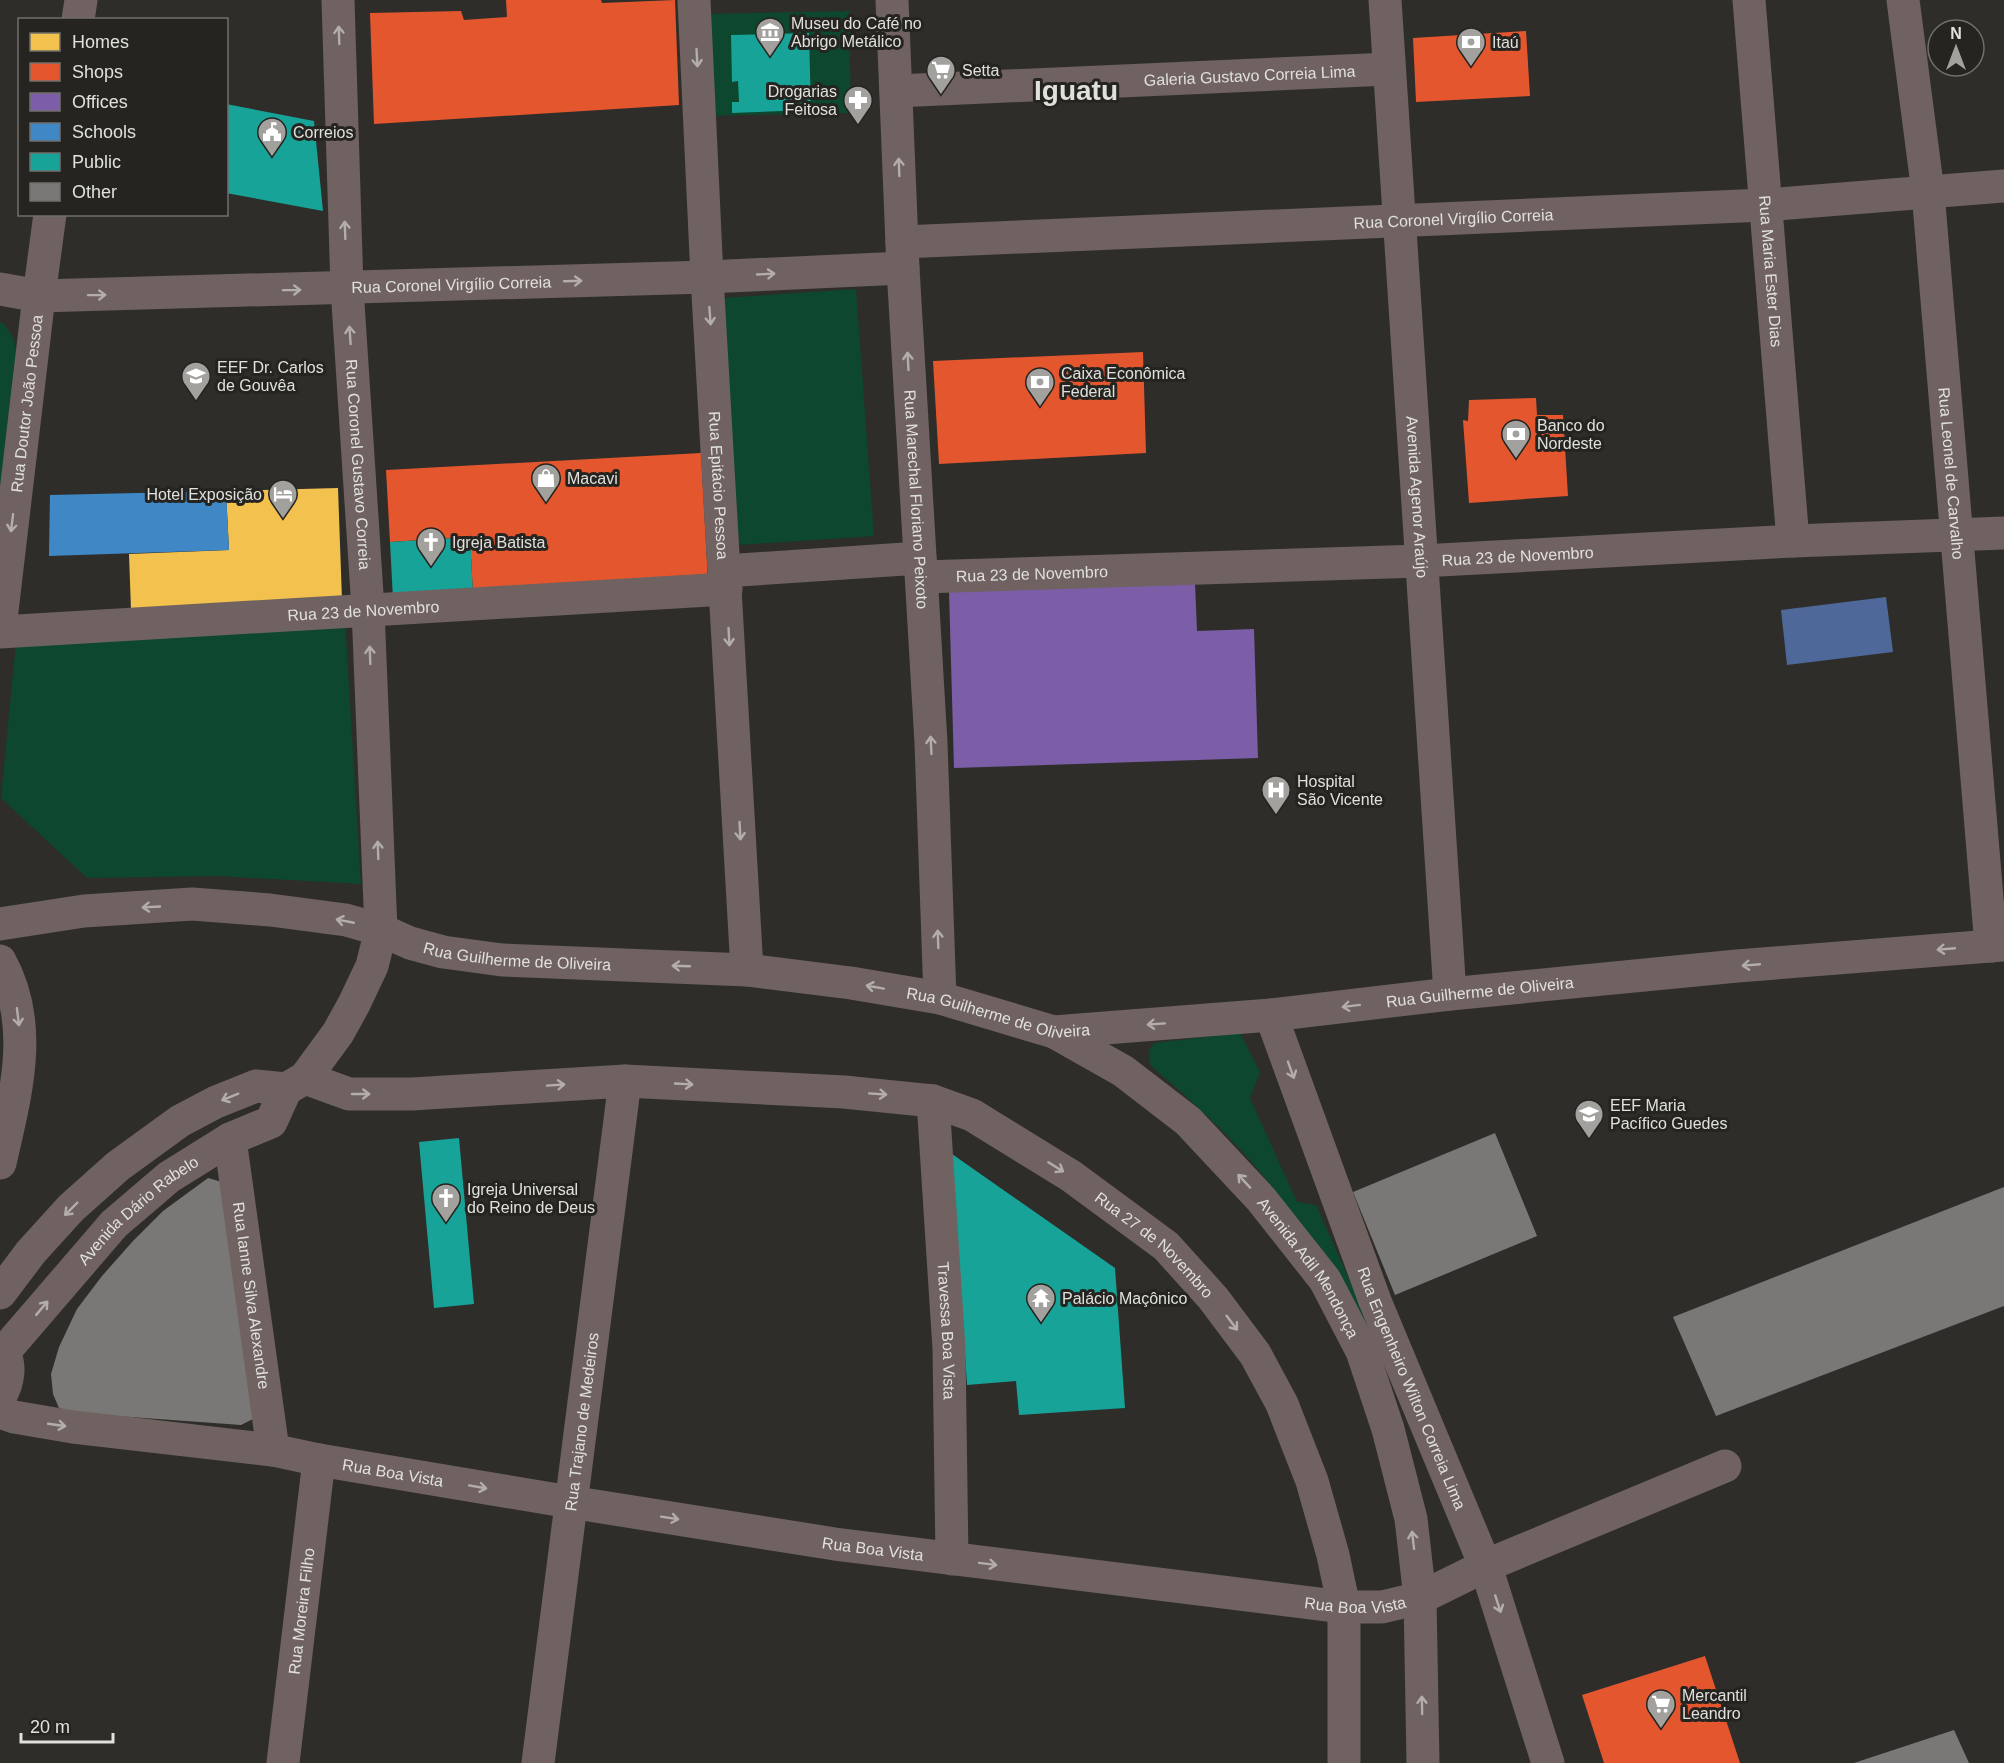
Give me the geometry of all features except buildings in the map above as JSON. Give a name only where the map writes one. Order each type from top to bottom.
[{"type":"street","points":[[78,18],[81,0]]},
{"type":"street","name":"Rua Coronel Gustavo Correia","points":[[338,0],[347,288],[368,609],[381,930]]},
{"type":"street","name":"Rua Epitácio Pessoa","points":[[694,0],[707,277],[747,970]]},
{"type":"street","name":"Rua Marechal Floriano Peixoto","points":[[892,0],[902,255],[931,743],[940,998]]},
{"type":"street","name":"Avenida Agenor Araújo","points":[[1385,0],[1450,994]]},
{"type":"street","name":"Rua Maria Ester Dias","points":[[1749,0],[1794,541]]},
{"type":"street","name":"Rua Leonel de Carvalho","points":[[1903,0],[1928,192],[1997,946]]},
{"type":"street","name":"Galeria Gustavo Correia Lima","points":[[896,91],[1389,69]]},
{"type":"street","name":"Rua Coronel Virgílio Correia","points":[[0,290],[39,296],[707,277],[902,255],[1398,219],[1765,205],[2004,186]]},
{"type":"street","name":"Rua Doutor João Pessoa","points":[[0,630],[50,216]]},
{"type":"street","name":"Rua 23 de Novembro","points":[[0,630],[368,609],[726,580],[921,567],[1421,561],[1794,541],[2004,533]]},
{"type":"street","name":"Rua Guilherme de Oliveira","points":[[0,924],[84,911],[192,904],[270,910],[346,920],[442,952],[502,960],[747,970],[851,983],[940,998],[1054,1032],[1271,1015],[1450,994],[1737,966],[1997,946]]},
{"type":"street","name":"Avenida Dário Rabelo","points":[[0,1397],[7,1385],[8,1367],[2,1351],[114,1224],[169,1177],[230,1139],[271,1122],[296,1084],[338,1033],[372,966],[381,930]]},
{"type":"street","points":[[0,962],[19,1011],[21,1052],[17,1088],[0,1163]]},
{"type":"street","name":"Rua Engenheiro Wilton Correia Lima","points":[[1271,1015],[1375,1301],[1485,1566],[1548,1763]]},
{"type":"street","name":"Avenida Adil Mendonça","points":[[1054,1032],[1123,1071],[1188,1121],[1261,1199],[1325,1280],[1362,1351],[1388,1429],[1411,1519],[1420,1598]]},
{"type":"street","points":[[0,1293],[31,1252],[71,1208],[118,1166],[180,1121],[216,1102],[256,1086],[296,1084],[349,1094],[412,1094],[625,1081]]},
{"type":"street","name":"Rua 27 de Novembro","points":[[625,1081],[844,1092],[933,1101],[972,1115],[1071,1176],[1166,1246],[1213,1298],[1255,1354],[1282,1404],[1312,1481],[1334,1555],[1344,1607],[1344,1763]]},
{"type":"street","name":"Rua Trajano de Medeiros","points":[[537,1763],[625,1081]]},
{"type":"street","name":"Travessa Boa Vista","points":[[933,1101],[949,1349],[952,1559]]},
{"type":"street","name":"Rua Ianne Silva Alexandre","points":[[230,1139],[273,1450]]},
{"type":"street","name":"Rua Boa Vista","points":[[0,1412],[23,1419],[73,1427],[273,1450],[570,1502],[835,1544],[1344,1607],[1382,1607],[1420,1598],[1485,1566],[1725,1466]]},
{"type":"street","name":"Rua Moreira Filho","points":[[283,1763],[320,1460]]},
{"type":"street","points":[[1420,1598],[1424,1763]]},
{"type":"green space","points":[[849,11],[851,113],[703,116],[701,14]]},
{"type":"green space","points":[[856,289],[874,536],[739,545],[721,298]]},
{"type":"green space","points":[[0,322],[4,324],[14,339],[19,373],[0,527]]},
{"type":"green space","points":[[345,621],[361,884],[217,876],[87,878],[1,798],[16,642]]},
{"type":"green space","points":[[1240,1033],[1260,1072],[1250,1098],[1297,1202],[1316,1205],[1384,1357],[1312,1243],[1265,1178],[1211,1119],[1151,1066],[1149,1054],[1154,1043]]},
{"type":"water","points":[[1886,597],[1893,652],[1787,665],[1781,610]]},
{"type":"place","name":"Museu do Café no Abrigo Metálico","points":[[770,58]]},
{"type":"place","name":"Itaú","points":[[1471,68]]},
{"type":"place","name":"Setta","points":[[941,96]]},
{"type":"place","name":"Drogarias Feitosa","points":[[858,126]]},
{"type":"place","name":"Correios","points":[[272,158]]},
{"type":"place","name":"EEF Dr. Carlos de Gouvêa","points":[[196,402]]},
{"type":"place","name":"Caixa Econômica Federal","points":[[1040,408]]},
{"type":"place","name":"Banco do Nordeste","points":[[1516,460]]},
{"type":"place","name":"Macavi","points":[[546,504]]},
{"type":"place","name":"Hotel Exposição","points":[[283,520]]},
{"type":"place","name":"Igreja Batista","points":[[431,568]]},
{"type":"place","name":"Hospital São Vicente","points":[[1276,816]]},
{"type":"place","name":"EEF Maria Pacífico Guedes","points":[[1589,1140]]},
{"type":"place","name":"Igreja Universal do Reino de Deus","points":[[446,1224]]},
{"type":"place","name":"Palácio Maçônico","points":[[1041,1324]]},
{"type":"place","name":"Mercantil Leandro","points":[[1661,1730]]},
{"type":"district","name":"Iguatu","points":[[1076,90]]}]
